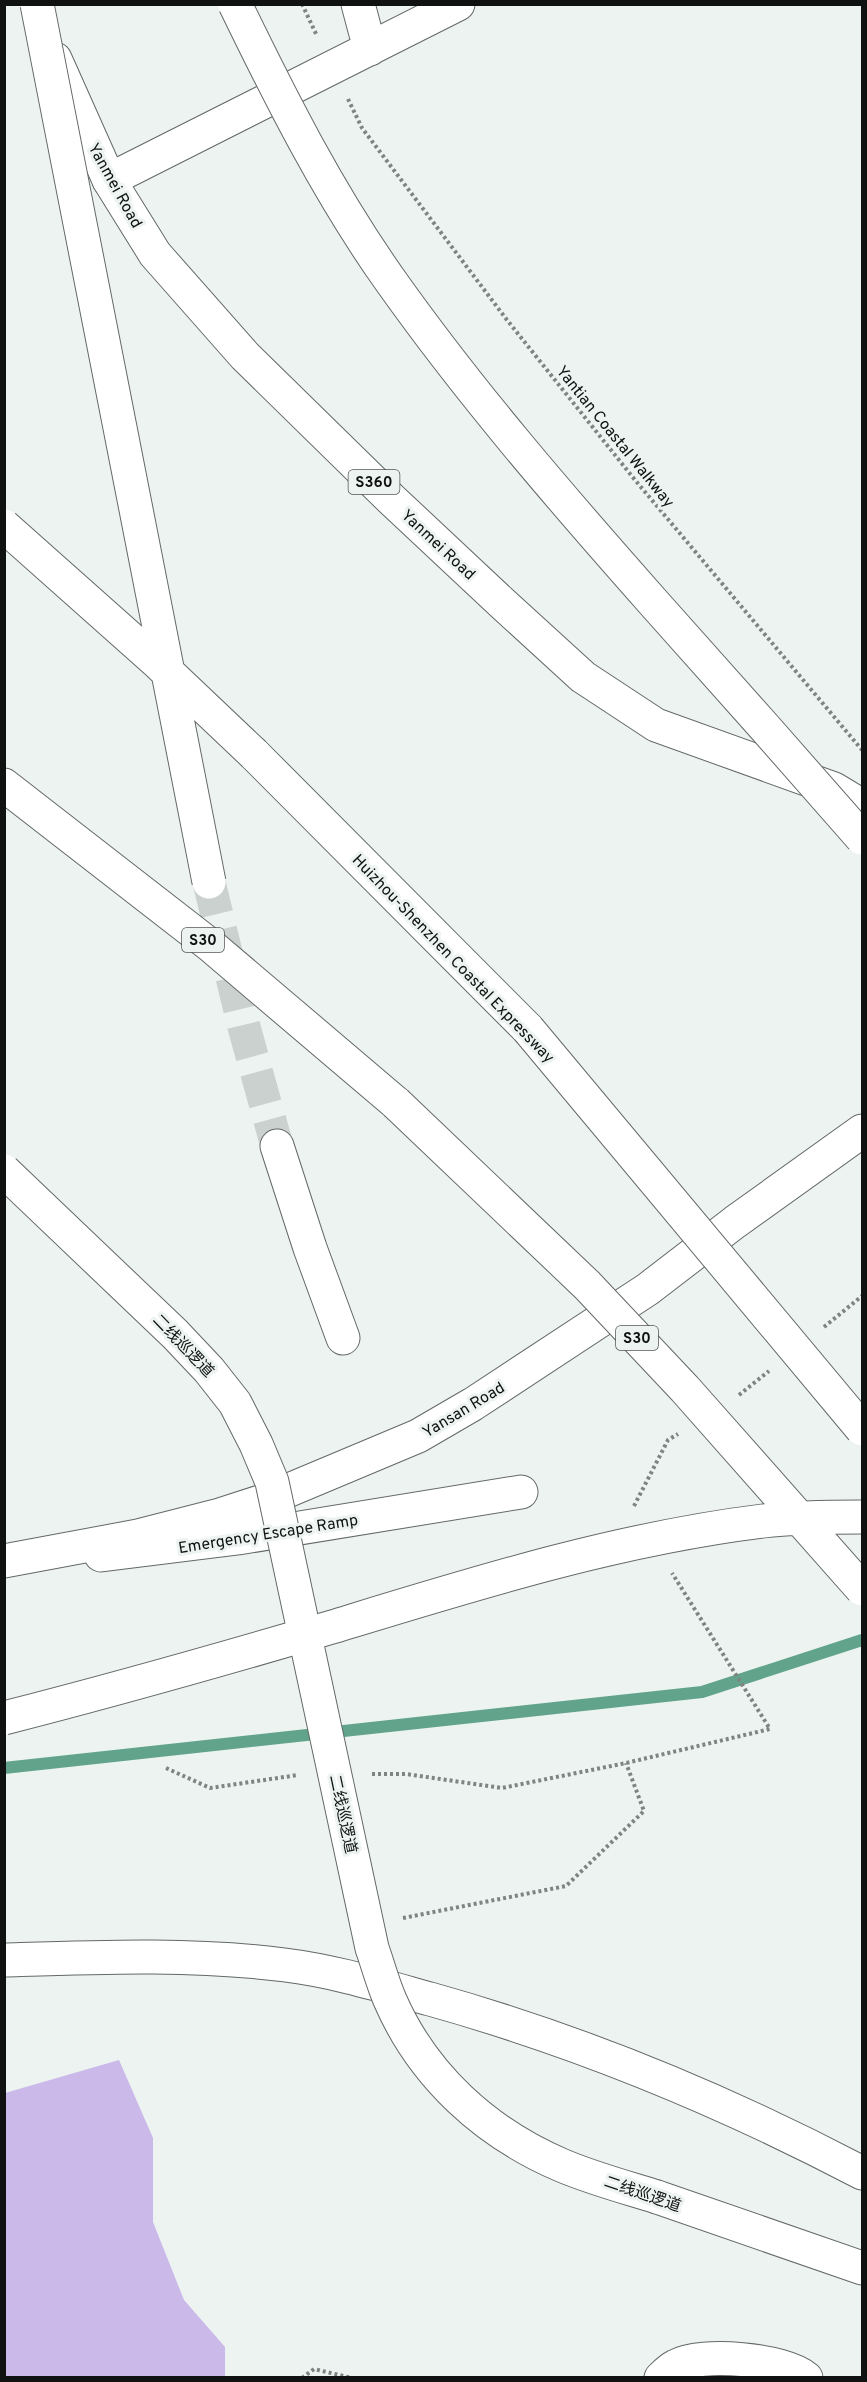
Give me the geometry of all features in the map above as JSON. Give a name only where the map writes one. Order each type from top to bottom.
[{"type":"main road","name":"Yanmei Road","points":[[33,4],[109,180],[155,254],[245,356],[391,499],[583,676],[656,725],[834,789],[862,806]]},
{"type":"main road","points":[[37,4],[209,882]]},
{"type":"main road","points":[[235,4],[281,98],[334,193],[388,278],[453,365],[550,484],[862,838]]},
{"type":"main road","points":[[358,4],[370,49]]},
{"type":"main road","points":[[109,180],[458,4]]},
{"type":"main road","name":"Huizhou-Shenzhen Coastal Expressway","points":[[4,526],[158,663],[254,754],[528,1029],[862,1429]]},
{"type":"main road","name":"S30","points":[[4,785],[210,945],[396,1103],[587,1285],[692,1397],[862,1589]]},
{"type":"main road","name":"Yansan Road","points":[[9,1561],[138,1536],[220,1515],[263,1501],[418,1436],[473,1404],[648,1289],[735,1222],[862,1131]]},
{"type":"main road","points":[[277,1146],[310,1248],[343,1338]]},
{"type":"main road","name":"二线巡逻道","points":[[4,1171],[175,1334],[209,1370],[235,1403],[256,1444],[272,1482],[372,1948],[390,2001],[411,2039],[441,2080],[478,2117],[517,2144],[562,2166],[862,2268]]},
{"type":"main road","name":"Emergency Escape Ramp","points":[[9,1561],[134,1552],[238,1538],[521,1492]]},
{"type":"main road","points":[[4,1718],[260,1648],[512,1573],[577,1557],[763,1521],[862,1517]]},
{"type":"main road","points":[[4,1960],[109,1956],[209,1958],[287,1965],[364,1980],[516,2024],[615,2060],[721,2104],[862,2173]]},
{"type":"main road","points":[[661,2378],[677,2365],[709,2359],[758,2361],[798,2371],[806,2378]]},
{"type":"path","name":"Yantian Coastal Walkway","points":[[362,128],[507,320],[621,463],[862,750]]},
{"type":"path","points":[[362,1774],[406,1774],[502,1788],[626,1763],[770,1729],[670,1570]]},
{"type":"path","points":[[400,1919],[566,1886],[644,1811],[626,1763]]},
{"type":"path","points":[[166,1768],[210,1788],[306,1774]]},
{"type":"path","points":[[302,2378],[314,2369],[352,2378]]},
{"type":"shaded area","points":[[119,2060],[153,2138],[153,2222],[184,2300],[225,2347],[225,2377],[5,2377],[5,2093]]},
{"type":"waterway","points":[[4,1768],[702,1692],[862,1640]]},
{"type":"tunnel","points":[[209,882],[244,1027],[277,1146]]}]
